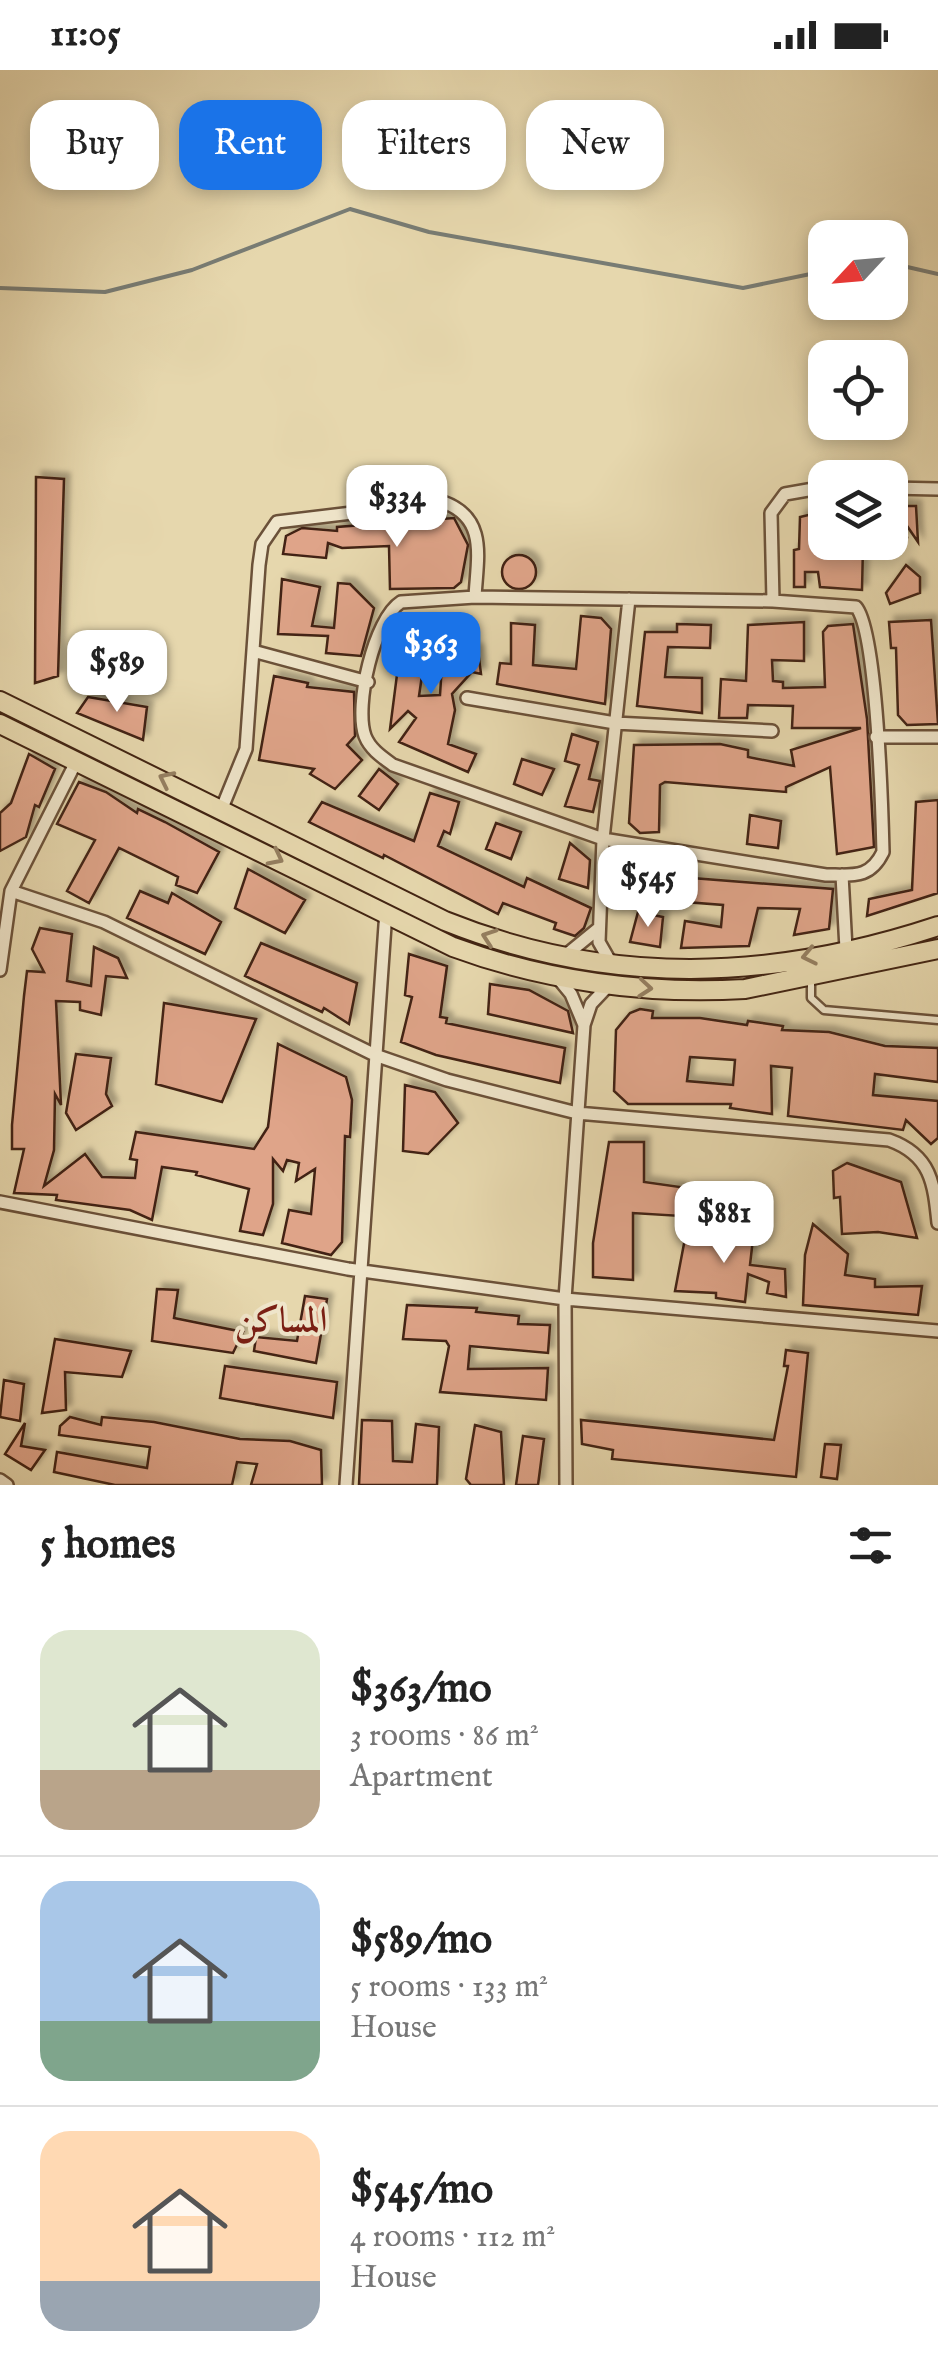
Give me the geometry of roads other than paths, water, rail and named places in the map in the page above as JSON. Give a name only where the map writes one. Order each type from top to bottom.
[{"type":"main road","points":[[0,701],[485,937],[610,962],[712,972],[846,948],[938,926]]},
{"type":"main road","points":[[0,724],[454,948],[554,975],[608,984],[714,991],[812,976],[938,949]]},
{"type":"street","points":[[908,488],[938,489]]},
{"type":"street","points":[[773,601],[771,514],[785,494],[808,490]]},
{"type":"street","points":[[222,808],[246,748],[262,544],[277,522],[290,517],[442,502],[456,506],[474,524],[478,535],[475,598]]},
{"type":"street","points":[[475,598],[773,601],[846,605],[861,613],[876,736],[884,852],[870,872],[842,875],[603,839],[393,765],[364,735],[376,633],[389,610],[401,602],[475,598]]},
{"type":"street","points":[[610,962],[602,950],[599,928],[603,839],[629,599]]},
{"type":"street","points":[[252,650],[368,682]]},
{"type":"street","points":[[467,698],[615,723],[772,731]]},
{"type":"street","points":[[876,736],[938,737]]},
{"type":"street","points":[[0,970],[12,892],[77,760]]},
{"type":"street","points":[[842,875],[846,948]]},
{"type":"street","points":[[12,892],[104,922],[375,1055],[447,1080],[577,1113],[889,1140],[908,1148],[930,1170],[938,1223]]},
{"type":"street","points":[[346,1485],[385,913],[392,894]]},
{"type":"street","points":[[566,955],[599,928]]},
{"type":"street","points":[[554,975],[571,994],[584,1024]]},
{"type":"street","points":[[566,1485],[565,1299],[584,1024],[591,1004],[608,984]]},
{"type":"street","points":[[0,1202],[360,1270],[565,1299],[938,1331]]},
{"type":"street","points":[[0,1480],[8,1485]]},
{"type":"lane","points":[[812,976],[811,998],[824,1010],[938,1020]]},
{"type":"waterway","points":[[0,288],[105,292],[192,270],[350,209],[429,232],[743,288],[808,275]]},
{"type":"waterway","points":[[908,267],[938,274]]},
{"type":"district","name":"المساكن","points":[[281,1319]]}]
